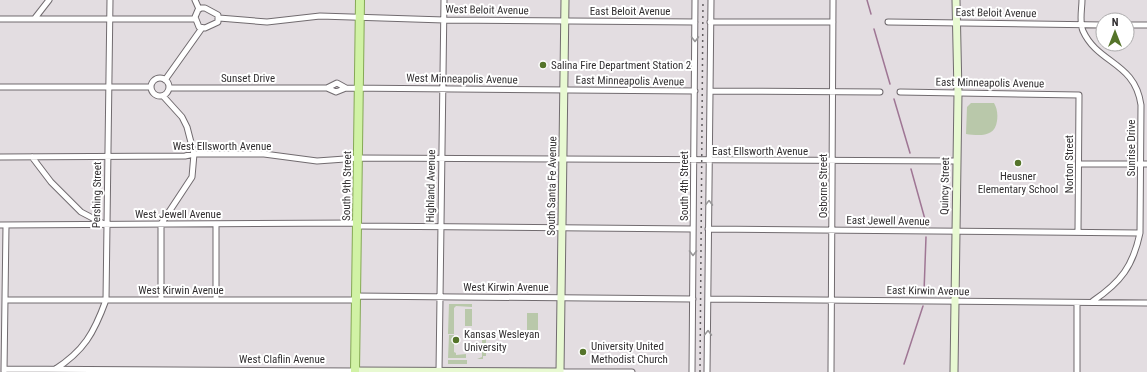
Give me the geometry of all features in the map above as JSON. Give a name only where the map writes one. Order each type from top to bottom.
[{"type":"main road","name":"South 9th Street","points":[[355,371],[360,0]]},
{"type":"main road","name":"South Santa Fe Avenue","points":[[560,372],[565,0]]},
{"type":"main road","name":"Quincy Street","points":[[954,372],[958,93],[956,0]]},
{"type":"main road","name":"West Claflin Avenue","points":[[355,371],[560,372]]},
{"type":"street","points":[[35,18],[49,0]]},
{"type":"street","name":"Pershing Street","points":[[54,370],[69,360],[85,345],[96,328],[106,300],[110,0]]},
{"type":"street","points":[[195,0],[200,9]]},
{"type":"street","name":"Highland Avenue","points":[[439,372],[444,0]]},
{"type":"street","name":"South 4th Street","points":[[692,372],[695,0]]},
{"type":"street","points":[[707,372],[710,0]]},
{"type":"street","name":"Osborne Street","points":[[831,372],[833,230],[833,0]]},
{"type":"street","name":"Sunrise Drive","points":[[1082,0],[1083,30],[1096,49],[1124,71],[1137,88],[1141,105],[1140,233],[1136,252],[1128,269],[1110,290],[1093,301]]},
{"type":"street","points":[[165,80],[202,28],[211,26],[218,22],[218,15],[205,8],[200,9]]},
{"type":"street","points":[[195,19],[200,9]]},
{"type":"street","name":"West Beloit Avenue","points":[[219,18],[267,22],[320,16],[444,20],[564,21]]},
{"type":"street","points":[[0,19],[195,19]]},
{"type":"street","points":[[195,19],[197,24],[202,28]]},
{"type":"street","name":"East Beloit Avenue","points":[[564,21],[695,22]]},
{"type":"street","points":[[710,22],[833,22]]},
{"type":"street","name":"East Beloit Avenue","points":[[888,22],[1095,25]]},
{"type":"street","points":[[1135,25],[1147,25]]},
{"type":"street","points":[[0,87],[150,87],[156,80],[165,80]]},
{"type":"street","points":[[150,87],[152,92],[160,97],[163,96],[168,93],[170,88],[165,80]]},
{"type":"street","name":"Sunset Drive","points":[[327,88],[337,83],[346,88]]},
{"type":"street","name":"Sunset Drive","points":[[170,88],[327,88],[336,92],[346,88],[359,88]]},
{"type":"street","name":"West Minneapolis Avenue","points":[[359,88],[564,90]]},
{"type":"street","name":"East Minneapolis Avenue","points":[[564,90],[695,91]]},
{"type":"street","points":[[710,91],[880,92]]},
{"type":"street","name":"East Minneapolis Avenue","points":[[900,92],[1079,95]]},
{"type":"street","name":"Norton Street","points":[[1078,232],[1080,164],[1079,95]]},
{"type":"street","points":[[161,300],[161,224],[192,176],[194,154],[187,126],[182,116],[163,96]]},
{"type":"street","name":"West Ellsworth Avenue","points":[[0,157],[108,157],[185,156],[194,154],[264,154],[317,161],[359,158],[563,160]]},
{"type":"street","points":[[32,157],[51,182],[81,212],[107,225]]},
{"type":"street","name":"East Ellsworth Avenue","points":[[563,160],[956,161]]},
{"type":"street","points":[[1080,164],[1147,164]]},
{"type":"street","points":[[216,224],[216,300]]},
{"type":"street","name":"West Jewell Avenue","points":[[3,226],[216,224],[562,228]]},
{"type":"street","points":[[3,226],[6,300],[4,371]]},
{"type":"street","points":[[562,228],[694,229]]},
{"type":"street","name":"East Jewell Avenue","points":[[708,229],[1140,233]]},
{"type":"street","name":"West Kirwin Avenue","points":[[6,300],[216,300],[440,297],[561,298]]},
{"type":"street","points":[[561,298],[693,299]]},
{"type":"street","name":"East Kirwin Avenue","points":[[708,299],[1093,301],[1147,303]]},
{"type":"street","points":[[1076,302],[1077,372]]},
{"type":"street","name":"West Claflin Avenue","points":[[4,371],[355,371]]},
{"type":"street","points":[[560,372],[632,372]]},
{"type":"green space","points":[[971,103],[994,103],[997,111],[997,121],[996,126],[990,133],[981,135],[966,134],[967,107]]},
{"type":"green space","points":[[449,304],[472,304],[472,307],[456,306],[454,308],[454,334],[448,334]]},
{"type":"green space","points":[[465,309],[472,309],[472,326],[465,326]]},
{"type":"green space","points":[[527,313],[538,313],[538,331],[527,331]]},
{"type":"green space","points":[[449,335],[454,335],[454,352],[456,355],[466,354],[466,358],[448,358]]},
{"type":"green space","points":[[477,335],[486,335],[486,356],[483,356],[483,359],[477,359],[482,357],[482,336]]},
{"type":"green space","points":[[448,360],[467,360],[467,364],[448,364]]},
{"type":"waterway","points":[[867,0],[871,14]]},
{"type":"waterway","points":[[874,29],[890,84]]},
{"type":"waterway","points":[[894,99],[910,153]]},
{"type":"waterway","points":[[911,169],[926,223]]},
{"type":"waterway","points":[[924,292],[926,237]]},
{"type":"waterway","points":[[904,364],[923,306]]},
{"type":"railway","points":[[700,372],[703,0]]},
{"type":"place","name":"Salina Fire Department Station 2","points":[[543,65]]},
{"type":"place","name":"Heusner Elementary School","points":[[1018,163]]},
{"type":"place","name":"Kansas Wesleyan University","points":[[456,340]]},
{"type":"place","name":"University United Methodist Church","points":[[583,352]]}]
